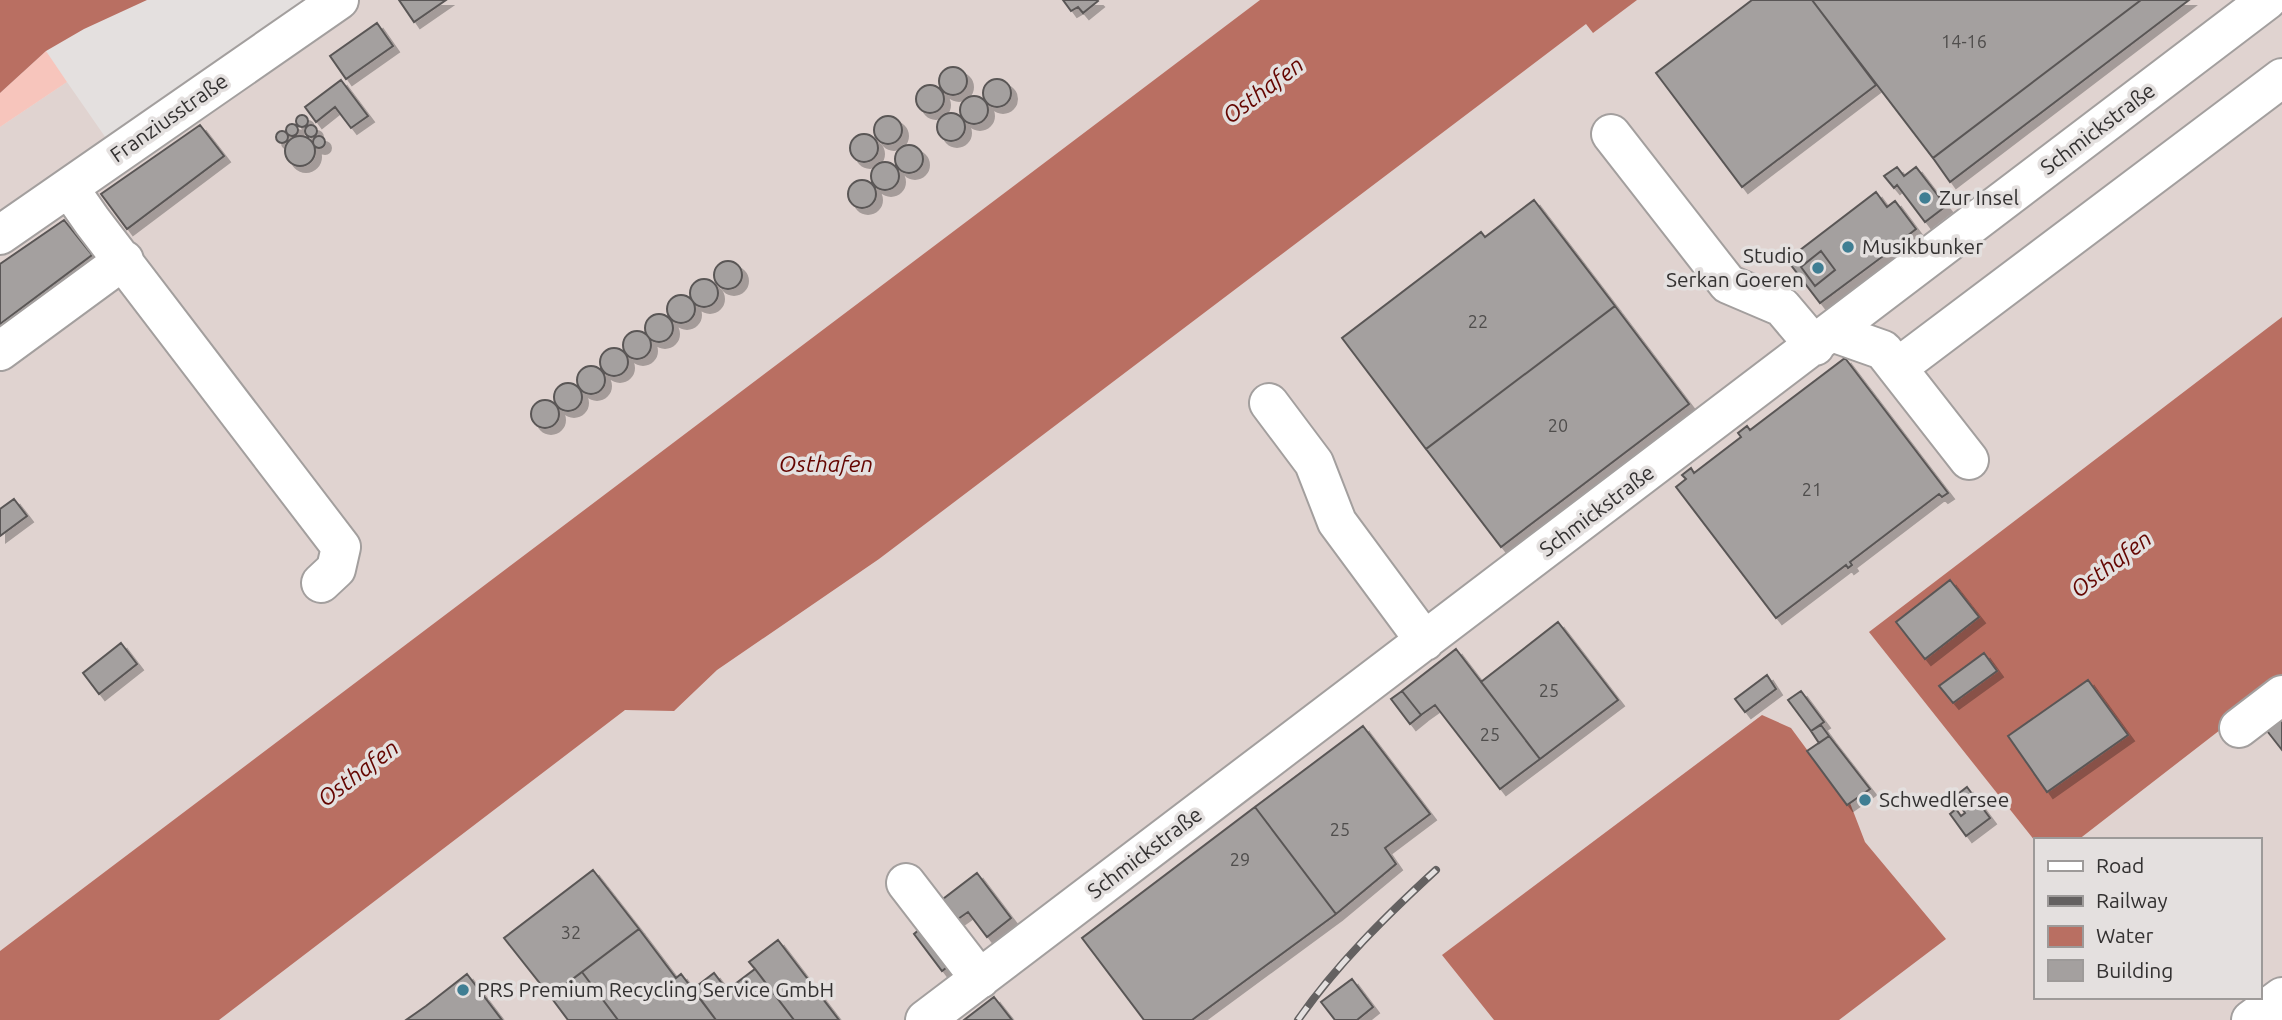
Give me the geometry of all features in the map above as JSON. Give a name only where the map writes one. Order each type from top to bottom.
[{"type":"street","name":"Franziusstraße","points":[[0,235],[339,0]]},
{"type":"street","name":"Schmickstraße","points":[[925,1020],[2267,0]]},
{"type":"street","points":[[1897,368],[2282,78]]},
{"type":"street","points":[[1611,134],[1728,284],[1782,307],[1824,339],[1883,350],[1969,460]]},
{"type":"street","points":[[69,188],[341,547],[336,569],[321,583]]},
{"type":"street","points":[[0,351],[124,260]]},
{"type":"street","points":[[1269,403],[1314,463],[1338,522],[1425,641]]},
{"type":"street","points":[[2239,729],[2282,695]]},
{"type":"street","points":[[906,883],[979,979]]},
{"type":"street","points":[[2251,1020],[2282,997]]},
{"type":"shaded area","name":"Osthafen","points":[[339,0],[2282,0],[2282,1020],[0,1020],[0,127],[67,82],[117,154]]},
{"type":"shaded area","points":[[46,51],[67,82],[0,127],[0,93]]},
{"type":"water","points":[[0,0],[147,0],[84,29],[46,51],[0,93]]},
{"type":"water","name":"Osthafen","points":[[1260,0],[1637,0],[1593,33],[1586,24],[879,559],[717,670],[674,711],[625,710],[219,1020],[0,1020],[0,951]]},
{"type":"water","name":"Osthafen","points":[[2282,317],[2282,682],[2081,838],[2034,840],[1869,632]]},
{"type":"water","name":"Schwedlersee","points":[[1762,715],[1791,728],[1847,804],[1850,803],[1865,842],[1946,939],[1839,1020],[1494,1020],[1442,955]]},
{"type":"building","points":[[399,0],[446,0],[414,22]]},
{"type":"building","points":[[1063,0],[1098,1],[1083,13],[1078,7],[1071,11]]},
{"type":"building","points":[[1752,0],[1812,0],[1876,85],[1742,187],[1656,73]]},
{"type":"building","points":[[1812,0],[2141,0],[1933,158]]},
{"type":"building","points":[[2141,0],[2189,0],[1950,182],[1933,158]]},
{"type":"building","points":[[377,23],[393,46],[346,79],[330,56]]},
{"type":"building","points":[[953,67],[963,71],[967,81],[963,91],[953,95],[943,91],[939,81],[943,71]]},
{"type":"building","points":[[997,79],[1007,83],[1011,93],[1007,103],[997,107],[987,103],[983,93],[987,83]]},
{"type":"building","points":[[341,80],[368,116],[351,128],[335,107],[316,122],[305,107]]},
{"type":"building","points":[[930,85],[940,89],[944,99],[940,109],[930,113],[920,109],[916,99],[920,89]]},
{"type":"building","points":[[974,96],[984,100],[988,110],[984,120],[974,124],[964,120],[960,110],[964,100]]},
{"type":"building","points":[[951,113],[961,117],[965,127],[961,137],[951,141],[941,137],[937,127],[941,117]]},
{"type":"building","points":[[302,115],[308,121],[302,127],[296,121]]},
{"type":"building","points":[[888,116],[898,120],[902,130],[898,140],[888,144],[878,140],[874,130],[878,120]]},
{"type":"building","points":[[292,124],[298,130],[292,136],[286,130]]},
{"type":"building","points":[[200,125],[224,156],[127,229],[101,194]]},
{"type":"building","points":[[311,125],[317,131],[311,137],[305,131]]},
{"type":"building","points":[[282,131],[288,137],[282,143],[276,137]]},
{"type":"building","points":[[864,134],[874,138],[878,148],[874,158],[864,162],[854,158],[850,148],[854,138]]},
{"type":"building","points":[[300,136],[306,137],[314,145],[314,157],[306,165],[300,166],[294,165],[286,157],[285,151],[286,145],[294,137]]},
{"type":"building","points":[[319,136],[325,142],[319,148],[313,142]]},
{"type":"building","points":[[909,145],[919,149],[923,159],[919,169],[909,173],[899,169],[895,159],[899,149]]},
{"type":"building","points":[[885,162],[895,166],[899,176],[895,186],[885,190],[875,186],[871,176],[875,166]]},
{"type":"building","points":[[1897,167],[1904,176],[1916,167],[1946,206],[1925,222],[1897,185],[1894,188],[1884,176]]},
{"type":"building","points":[[862,180],[872,184],[876,194],[872,204],[862,208],[852,204],[848,194],[852,184]]},
{"type":"building","name":"Musikbunker","points":[[1876,192],[1887,207],[1895,201],[1916,229],[1820,303],[1787,260]]},
{"type":"building","points":[[1534,200],[1615,306],[1426,449],[1342,338],[1481,232],[1485,237]]},
{"type":"building","points":[[64,220],[92,255],[0,324],[0,264]]},
{"type":"building","name":"Studio Serkan Goeren","points":[[1821,251],[1835,270],[1815,286],[1801,267]]},
{"type":"building","points":[[728,261],[738,265],[742,275],[738,285],[728,289],[718,285],[714,275],[718,265]]},
{"type":"building","points":[[704,279],[714,283],[718,293],[714,303],[704,307],[694,303],[690,293],[694,283]]},
{"type":"building","points":[[681,295],[691,299],[695,309],[691,319],[681,323],[671,319],[667,309],[671,299]]},
{"type":"building","points":[[1615,306],[1689,404],[1501,547],[1426,449]]},
{"type":"building","points":[[659,314],[669,318],[673,328],[669,338],[659,342],[649,338],[645,328],[649,318]]},
{"type":"building","points":[[637,331],[647,335],[651,345],[647,355],[637,359],[627,355],[623,345],[627,335]]},
{"type":"building","points":[[614,348],[624,352],[628,362],[624,372],[614,376],[604,372],[600,362],[604,352]]},
{"type":"building","points":[[1845,358],[1948,493],[1942,497],[1939,494],[1850,562],[1852,565],[1848,568],[1846,565],[1776,618],[1676,487],[1686,479],[1682,475],[1691,468],[1694,473],[1741,437],[1738,433],[1747,426],[1750,430]]},
{"type":"building","points":[[591,366],[601,370],[605,380],[601,390],[591,394],[581,390],[577,380],[581,370]]},
{"type":"building","points":[[568,383],[578,387],[582,397],[578,407],[568,411],[558,407],[554,397],[558,387]]},
{"type":"building","points":[[545,400],[555,404],[559,414],[555,424],[545,428],[535,424],[531,414],[535,404]]},
{"type":"building","points":[[14,499],[27,516],[0,536],[0,509]]},
{"type":"building","points":[[1950,580],[1979,617],[1925,659],[1896,622]]},
{"type":"building","points":[[1558,622],[1618,700],[1540,759],[1481,682]]},
{"type":"building","points":[[121,643],[137,664],[99,694],[83,673]]},
{"type":"building","points":[[1456,649],[1540,759],[1500,789],[1435,705],[1421,715],[1402,691]]},
{"type":"building","points":[[1984,653],[1997,671],[1953,703],[1939,686]]},
{"type":"building","points":[[1767,675],[1776,689],[1745,712],[1735,699]]},
{"type":"building","points":[[2088,680],[2128,735],[2047,792],[2008,736]]},
{"type":"building","points":[[1402,691],[1421,715],[1410,724],[1391,699]]},
{"type":"building","points":[[1801,691],[1824,722],[1811,731],[1788,700]]},
{"type":"building","points":[[2282,713],[2282,750],[2264,727]]},
{"type":"building","points":[[1821,725],[1829,736],[1819,743],[1811,731]]},
{"type":"building","points":[[1363,726],[1430,814],[1385,848],[1396,864],[1336,914],[1255,807]]},
{"type":"building","points":[[1829,736],[1870,789],[1847,805],[1807,751]]},
{"type":"building","points":[[1967,787],[1990,818],[1966,836],[1950,814],[1956,809],[1961,816],[1965,813],[1954,797]]},
{"type":"building","points":[[1255,807],[1336,914],[1192,1020],[1144,1020],[1082,938]]},
{"type":"building","points":[[593,870],[639,929],[550,996],[504,938]]},
{"type":"building","points":[[977,873],[1011,918],[987,937],[968,912],[958,919],[943,899]]},
{"type":"building","points":[[926,924],[955,961],[942,971],[914,934]]},
{"type":"building","points":[[639,929],[676,978],[681,974],[716,1020],[618,1020],[582,972]]},
{"type":"building","points":[[778,940],[839,1020],[794,1020],[749,962]]},
{"type":"building","points":[[755,969],[794,1020],[716,1020],[693,989],[714,973],[727,990]]},
{"type":"building","points":[[582,972],[618,1020],[568,1020],[550,996]]},
{"type":"building","name":"PRS Premium Recycling Service GmbH","points":[[467,974],[502,1020],[406,1020],[426,1006]]},
{"type":"building","points":[[1352,979],[1373,1007],[1357,1020],[1335,1020],[1321,1002]]},
{"type":"building","points":[[994,997],[1012,1020],[964,1020]]},
{"type":"railway","points":[[1298,1020],[1329,979],[1363,941],[1436,870]]},
{"type":"place","name":"Zur Insel","points":[[1925,198]]},
{"type":"place","name":"Musikbunker","points":[[1848,247]]},
{"type":"place","name":"Studio Serkan Goeren","points":[[1818,268]]},
{"type":"place","name":"Schwedlersee","points":[[1865,800]]},
{"type":"place","name":"PRS Premium Recycling Service GmbH","points":[[463,990]]}]
